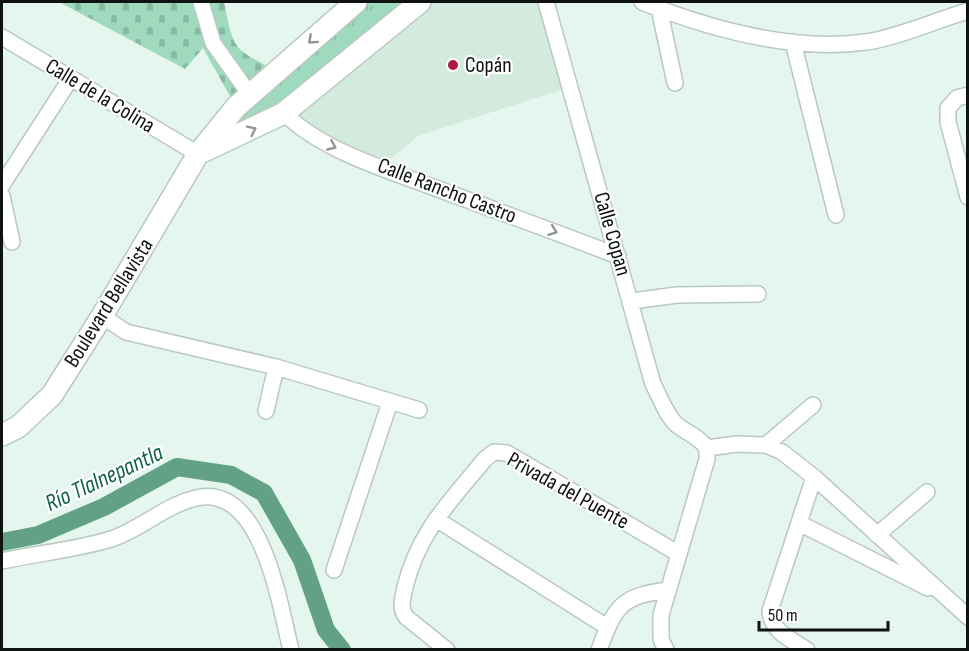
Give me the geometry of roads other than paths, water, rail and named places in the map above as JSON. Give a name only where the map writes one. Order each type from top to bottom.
[{"type":"main road","name":"Boulevard Bellavista","points":[[2,435],[18,427],[51,395],[102,316],[198,154],[236,107],[356,2]]},
{"type":"main road","points":[[198,154],[284,113],[420,2]]},
{"type":"street","points":[[201,2],[213,43],[250,94]]},
{"type":"street","name":"Calle Copan","points":[[546,2],[632,301],[653,384],[665,409],[677,425],[698,436],[707,448]]},
{"type":"street","points":[[642,2],[734,30],[793,42],[830,44],[868,42],[968,11]]},
{"type":"street","points":[[659,8],[675,83]]},
{"type":"street","name":"Calle de la Colina","points":[[2,37],[198,154]]},
{"type":"street","points":[[793,42],[836,215]]},
{"type":"street","points":[[2,185],[71,78]]},
{"type":"street","points":[[968,95],[957,98],[948,108],[948,122],[968,197]]},
{"type":"street","name":"Calle Rancho Castro","points":[[284,113],[298,128],[316,139],[381,167],[618,256]]},
{"type":"street","points":[[2,196],[12,242]]},
{"type":"street","points":[[632,301],[677,295],[758,294]]},
{"type":"street","points":[[102,316],[126,332],[276,367],[419,410]]},
{"type":"street","points":[[267,411],[276,367]]},
{"type":"street","points":[[334,570],[390,402]]},
{"type":"street","points":[[766,445],[813,405]]},
{"type":"street","points":[[661,646],[661,615],[707,459],[707,448],[737,444],[766,445],[782,452],[814,477],[968,617]]},
{"type":"street","name":"Privada del Puente","points":[[447,650],[406,617],[401,610],[410,569],[418,545],[436,519],[484,459],[494,452],[507,453],[679,554]]},
{"type":"street","points":[[807,650],[777,630],[771,622],[770,611],[814,477]]},
{"type":"street","points":[[877,535],[927,492]]},
{"type":"street","points":[[2,561],[112,538],[198,498],[222,500],[242,514],[261,540],[291,650]]},
{"type":"street","points":[[436,519],[607,627]]},
{"type":"street","points":[[799,524],[944,596]]},
{"type":"street","points":[[599,650],[607,627],[622,603],[645,593],[668,590]]},
{"type":"waterway","name":"Río Tlalnepantla","points":[[2,542],[38,535],[104,507],[177,467],[231,475],[264,493],[302,560],[326,630],[342,650]]},
{"type":"place","name":"Copán","points":[[453,65]]}]
